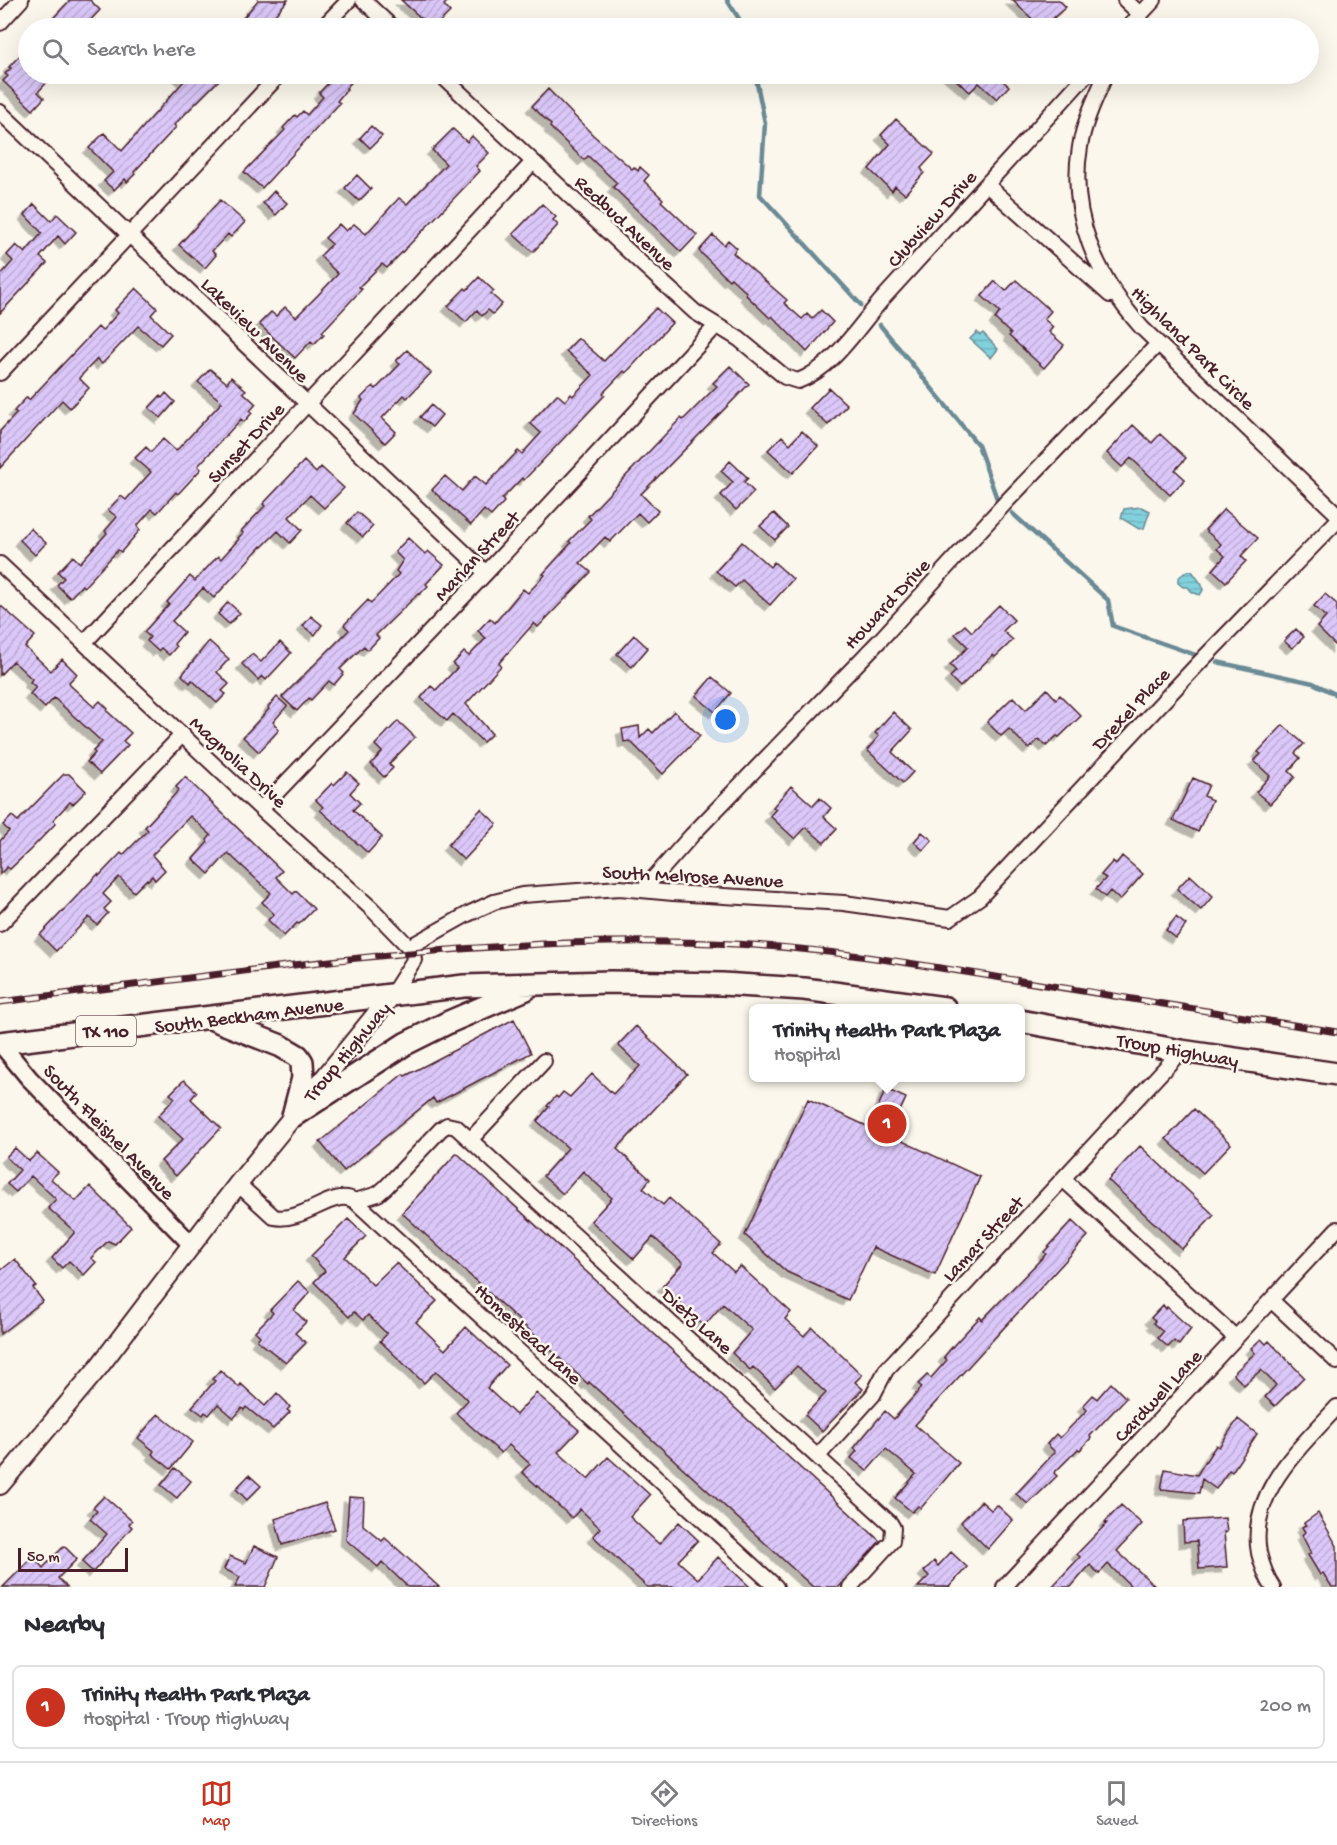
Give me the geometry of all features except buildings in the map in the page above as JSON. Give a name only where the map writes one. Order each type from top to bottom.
[{"type":"main road","name":"Troup Highway","points":[[0,1485],[98,1368],[238,1184],[391,996],[464,986],[622,982],[722,984],[804,989],[915,1004]]},
{"type":"main road","points":[[292,1116],[405,1044],[449,1022],[538,984]]},
{"type":"main road","name":"South Beckham Avenue","points":[[0,1043],[391,996]]},
{"type":"main road","points":[[212,1018],[281,1046],[298,1056],[302,1062],[303,1078],[292,1116]]},
{"type":"main road","name":"Troup Highway","points":[[1025,1022],[1180,1051],[1337,1074]]},
{"type":"street","points":[[0,23],[21,0]]},
{"type":"street","points":[[332,18],[349,0]]},
{"type":"street","points":[[363,0],[382,18]]},
{"type":"street","points":[[1125,0],[1140,14]]},
{"type":"street","points":[[1137,18],[1154,0]]},
{"type":"street","points":[[0,373],[271,84]]},
{"type":"street","name":"Redbud Avenue","points":[[451,84],[695,312],[739,339],[785,377],[798,381]]},
{"type":"street","name":"Clubview Drive","points":[[798,381],[813,375],[836,354],[873,309],[1078,84]]},
{"type":"street","name":"Highland Park Circle","points":[[1102,84],[1084,127],[1076,185],[1083,225],[1095,258],[1124,307],[1158,344],[1337,514]]},
{"type":"street","name":"Lakeview Avenue","points":[[0,112],[486,573]]},
{"type":"street","name":"Sunset Drive","points":[[84,643],[533,162]]},
{"type":"street","points":[[987,185],[1124,307]]},
{"type":"street","name":"Marian Street","points":[[261,809],[486,573],[716,326]]},
{"type":"street","name":"Howard Drive","points":[[643,890],[692,835],[882,638],[1015,493],[1158,344]]},
{"type":"street","name":"Drexel Place","points":[[950,918],[980,897],[1198,664],[1337,521]]},
{"type":"street","name":"Magnolia Drive","points":[[0,564],[261,809],[371,908],[409,947]]},
{"type":"street","points":[[0,924],[183,734]]},
{"type":"street","name":"South Melrose Avenue","points":[[409,947],[468,914],[503,900],[522,895],[609,889],[844,903],[950,918]]},
{"type":"street","points":[[391,996],[409,972],[414,960],[413,952],[409,947]]},
{"type":"street","name":"South Fleishel Avenue","points":[[0,1043],[29,1078],[192,1245]]},
{"type":"street","name":"Lamar Street","points":[[818,1456],[873,1395],[886,1370],[1180,1051]]},
{"type":"street","points":[[471,1139],[544,1060]]},
{"type":"street","name":"Dietz Lane","points":[[356,1201],[378,1194],[447,1125],[456,1127],[890,1522],[894,1534],[892,1541],[850,1587]]},
{"type":"street","points":[[1063,1179],[1236,1338]]},
{"type":"street","points":[[238,1184],[274,1217],[282,1219],[306,1213],[335,1198],[343,1197],[356,1201]]},
{"type":"street","name":"Homestead Lane","points":[[356,1201],[776,1587]]},
{"type":"street","name":"Cardwell Lane","points":[[1004,1587],[1337,1229]]},
{"type":"street","points":[[1271,1300],[1337,1362]]},
{"type":"street","points":[[1273,1587],[1261,1563],[1257,1541],[1259,1519],[1265,1498],[1299,1449],[1337,1407]]},
{"type":"water","points":[[977,332],[980,335],[983,333],[998,349],[991,358],[970,339]]},
{"type":"water","points":[[1141,507],[1150,511],[1144,528],[1139,529],[1121,518],[1124,509]]},
{"type":"water","points":[[1187,571],[1192,571],[1202,585],[1203,590],[1200,595],[1178,583],[1178,578]]},
{"type":"waterway","points":[[727,0],[739,18]]},
{"type":"waterway","points":[[757,84],[765,123],[760,195],[861,305]]},
{"type":"waterway","points":[[880,325],[978,445],[997,499]]},
{"type":"waterway","points":[[1012,513],[1108,600],[1113,626],[1196,655]]},
{"type":"waterway","points":[[1217,662],[1313,683],[1337,695]]},
{"type":"railway","points":[[0,1002],[275,967],[458,949],[642,942],[734,944],[800,949],[931,966],[1337,1032]]},
{"type":"place","name":"Trinity Health Park Plaza","points":[[887,1124]]}]
